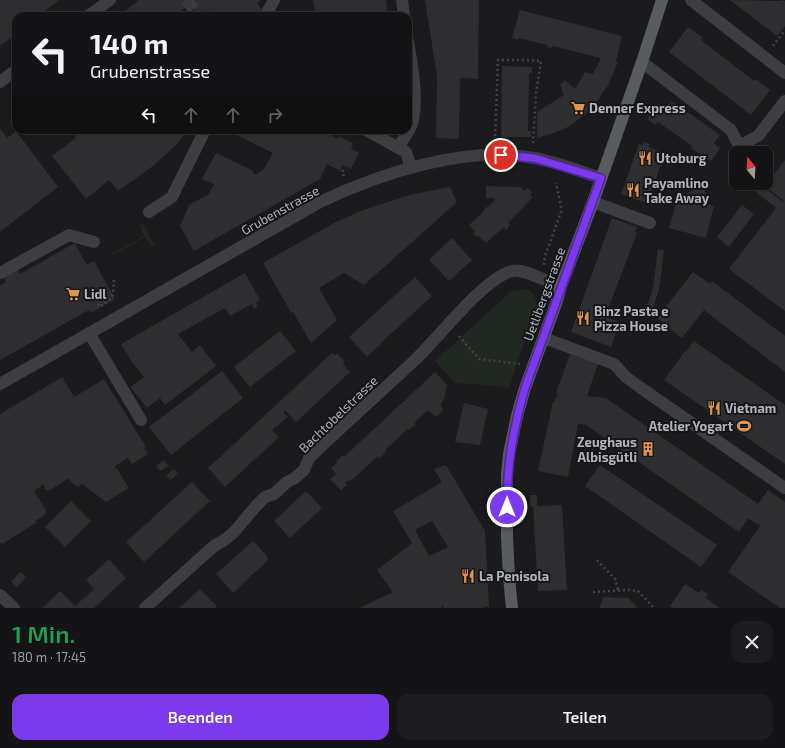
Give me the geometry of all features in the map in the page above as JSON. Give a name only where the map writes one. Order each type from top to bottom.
[{"type":"main road","name":"Uetlibergstrasse","points":[[512,608],[507,537],[507,480],[509,454],[517,416],[525,388],[544,338],[561,286],[593,202],[662,0]]},
{"type":"street","points":[[94,12],[110,0]]},
{"type":"street","points":[[267,12],[274,0]]},
{"type":"street","points":[[402,0],[404,12]]},
{"type":"street","points":[[690,0],[785,73]]},
{"type":"street","points":[[642,62],[731,130],[739,146],[758,136],[785,101]]},
{"type":"street","points":[[412,71],[412,123]]},
{"type":"street","points":[[0,82],[12,73]]},
{"type":"street","points":[[149,212],[172,197],[203,134]]},
{"type":"street","points":[[373,134],[406,152],[412,168]]},
{"type":"street","points":[[398,148],[406,134]]},
{"type":"street","name":"Grubenstrasse","points":[[0,384],[320,202],[367,182],[438,161],[477,156],[519,156],[546,161],[601,178]]},
{"type":"street","points":[[593,202],[650,223]]},
{"type":"street","points":[[0,273],[69,235],[94,242]]},
{"type":"street","name":"Bachtobelstrasse","points":[[145,608],[214,546],[226,540],[235,532],[265,497],[274,494],[286,482],[295,478],[304,470],[309,458],[314,453],[417,358],[473,299],[493,282],[513,271],[524,271],[561,286]]},
{"type":"street","points":[[89,333],[141,420]]},
{"type":"street","points":[[544,338],[614,364],[626,377],[641,388],[785,488]]},
{"type":"street","points":[[0,595],[14,608]]},
{"type":"path","points":[[764,57],[785,30]]},
{"type":"path","points":[[495,141],[498,60],[523,60],[542,62],[536,93],[533,143]]},
{"type":"path","points":[[344,167],[342,172],[344,179]]},
{"type":"path","points":[[542,279],[545,256],[561,212],[556,183]]},
{"type":"path","points":[[98,304],[98,306],[112,299],[114,278]]},
{"type":"path","points":[[459,336],[479,358],[520,364]]},
{"type":"path","points":[[597,560],[615,579],[618,590]]},
{"type":"path","points":[[593,592],[618,590],[638,591],[654,608]]},
{"type":"shaded area","points":[[143,224],[155,245],[151,246],[145,237],[113,255],[112,254],[144,236],[139,225]]},
{"type":"shaded area","points":[[522,289],[529,290],[533,294],[536,300],[536,306],[509,389],[500,386],[455,383],[435,361],[507,295],[512,291]]},
{"type":"building","points":[[0,0],[59,0],[44,12],[12,12],[12,37],[0,46]]},
{"type":"building","points":[[139,0],[261,0],[257,3],[262,10],[259,12],[210,12],[208,10],[205,12],[196,12],[189,4],[180,12],[124,12]]},
{"type":"building","points":[[313,0],[386,0],[388,12],[310,12],[315,11]]},
{"type":"building","points":[[425,0],[479,0],[478,79],[460,78],[459,139],[436,138],[437,76]]},
{"type":"building","points":[[730,0],[783,0],[785,2],[785,26],[777,36]]},
{"type":"building","points":[[520,10],[622,36],[616,61],[618,62],[608,85],[594,106],[570,126],[537,138],[537,112],[564,95],[560,85],[565,80],[575,89],[585,72],[593,74],[601,58],[553,46],[552,48],[547,47],[547,45],[519,38],[518,40],[512,38]]},
{"type":"building","points":[[688,27],[703,38],[701,40],[754,81],[756,79],[770,90],[751,115],[669,52]]},
{"type":"building","points":[[502,66],[532,67],[532,73],[529,73],[528,131],[531,131],[531,137],[501,137]]},
{"type":"building","points":[[672,101],[720,135],[714,143],[720,148],[711,161],[691,148],[692,146],[658,122],[655,125],[647,119],[659,103],[667,109]]},
{"type":"building","points":[[0,128],[7,138],[12,134],[18,134],[58,187],[0,232]]},
{"type":"building","points":[[73,134],[185,134],[179,142],[161,159],[118,191],[109,180],[86,199],[52,156],[76,138]]},
{"type":"building","points":[[235,134],[328,134],[338,139],[339,136],[353,143],[351,149],[359,153],[351,169],[343,165],[340,171],[327,164],[320,179],[194,251],[180,226],[189,205],[209,194],[214,184],[202,179],[216,153],[252,170],[255,175],[264,169],[273,153]]},
{"type":"building","points":[[644,142],[650,144],[648,147],[665,153],[647,203],[621,194],[639,144],[643,145]]},
{"type":"building","points":[[785,160],[785,311],[729,269],[776,208],[755,191],[756,190],[768,190],[783,202],[784,201],[770,190],[773,190],[773,176]]},
{"type":"building","points":[[486,186],[520,187],[525,191],[527,188],[532,192],[530,195],[533,197],[508,223],[510,225],[506,230],[504,227],[486,243],[479,236],[477,237],[473,233],[475,232],[469,225],[495,200],[495,198],[486,198]]},
{"type":"building","points":[[450,187],[457,202],[364,285],[344,273],[319,288],[337,320],[311,343],[293,312],[291,313],[263,263],[334,223],[363,210],[409,195]]},
{"type":"building","points":[[695,188],[704,190],[709,199],[706,201],[708,204],[714,206],[706,238],[669,228],[678,196],[682,197]]},
{"type":"building","points":[[742,205],[754,214],[729,247],[717,237]]},
{"type":"building","points":[[612,218],[637,227],[635,232],[637,233],[605,317],[620,322],[611,347],[571,332]]},
{"type":"building","points":[[452,238],[472,260],[449,281],[429,260]]},
{"type":"building","points":[[75,243],[87,265],[94,261],[115,299],[91,313],[89,310],[0,360],[0,286],[6,282],[2,275],[16,267],[20,274]]},
{"type":"building","points":[[658,249],[664,250],[659,289],[653,309],[647,307],[653,288]]},
{"type":"building","points":[[693,272],[710,284],[712,281],[785,336],[785,372],[704,310],[682,338],[657,318]]},
{"type":"building","points":[[245,273],[260,300],[256,302],[258,306],[254,309],[252,304],[230,316],[225,308],[178,334],[192,352],[200,345],[216,366],[165,405],[160,398],[147,408],[130,387],[144,377],[131,361],[121,344]]},
{"type":"building","points":[[415,277],[432,296],[367,357],[349,337]]},
{"type":"building","points":[[280,331],[296,351],[250,387],[234,367]]},
{"type":"building","points":[[694,341],[785,405],[785,464],[664,380]]},
{"type":"building","points":[[332,353],[335,355],[337,353],[345,362],[343,364],[350,372],[296,422],[285,410],[283,412],[288,417],[272,430],[279,437],[225,487],[208,468]]},
{"type":"building","name":"Zeughaus Albisgütli","points":[[570,354],[598,364],[587,396],[606,398],[758,504],[768,490],[785,502],[785,608],[780,608],[728,572],[760,526],[748,518],[739,532],[586,425],[578,424],[568,477],[538,471],[553,402],[558,394],[556,393]]},
{"type":"building","points":[[222,371],[243,398],[171,455],[149,427]]},
{"type":"building","points":[[435,372],[447,385],[444,400],[440,405],[443,408],[442,412],[436,417],[428,410],[414,423],[416,424],[409,430],[408,429],[385,450],[386,452],[380,458],[378,456],[352,480],[345,482],[347,485],[341,490],[330,479],[336,474],[331,468],[337,463],[336,461],[343,455],[344,457]]},
{"type":"building","points":[[62,377],[74,397],[104,379],[146,447],[144,448],[148,454],[132,464],[128,458],[115,466],[129,488],[106,502],[82,484],[78,487],[71,482],[69,478],[50,490],[45,490],[44,484],[34,491],[45,508],[46,514],[35,521],[36,523],[2,544],[0,542],[0,414]]},
{"type":"building","points":[[464,403],[488,409],[480,445],[455,442]]},
{"type":"building","points":[[164,460],[168,466],[160,471],[156,466]]},
{"type":"building","points":[[446,465],[485,531],[489,606],[482,608],[444,608],[443,606],[441,608],[359,608],[393,592],[377,570],[412,543],[393,511],[442,482],[434,469]],"holes":[[[432,521],[448,547],[429,556],[415,530]]]},
{"type":"building","points":[[600,465],[717,545],[701,567],[585,486]]},
{"type":"building","points":[[174,469],[178,474],[170,480],[166,475]]},
{"type":"building","points":[[192,482],[210,501],[144,562],[126,542]]},
{"type":"building","points":[[306,491],[322,508],[290,538],[274,521]]},
{"type":"building","points":[[530,495],[537,495],[537,506],[562,505],[567,590],[538,591],[533,506],[530,507]]},
{"type":"building","points":[[71,501],[91,521],[65,547],[45,527]]},
{"type":"building","points":[[253,541],[267,556],[268,560],[233,593],[216,574]]},
{"type":"building","points":[[109,559],[126,578],[94,608],[42,608],[60,591],[75,606],[94,589],[86,580]]},
{"type":"building","points":[[20,572],[26,577],[17,587],[11,582]]},
{"type":"building","points":[[685,584],[699,593],[701,590],[708,594],[706,598],[720,608],[673,608],[670,606]]},
{"type":"building","points":[[200,589],[217,606],[215,608],[179,608]]},
{"type":"building","points":[[604,597],[628,598],[638,608],[599,608]]},
{"type":"tunnel","points":[[186,0],[196,12]]},
{"type":"place","name":"Denner Express","points":[[578,108]]},
{"type":"place","name":"Utoburg","points":[[645,158]]},
{"type":"place","name":"Payamlino Take Away","points":[[633,190]]},
{"type":"place","name":"Lidl","points":[[73,294]]},
{"type":"place","name":"Binz Pasta e Pizza House","points":[[583,318]]},
{"type":"place","name":"Vietnam","points":[[714,408]]},
{"type":"place","name":"Atelier Yogart","points":[[744,426]]},
{"type":"place","name":"Zeughaus Albisgütli","points":[[648,449]]},
{"type":"place","name":"La Penisola","points":[[468,576]]},
{"type":"route","points":[[501,155],[534,158],[601,178],[525,388],[517,416],[509,454],[507,474],[507,507]]}]
